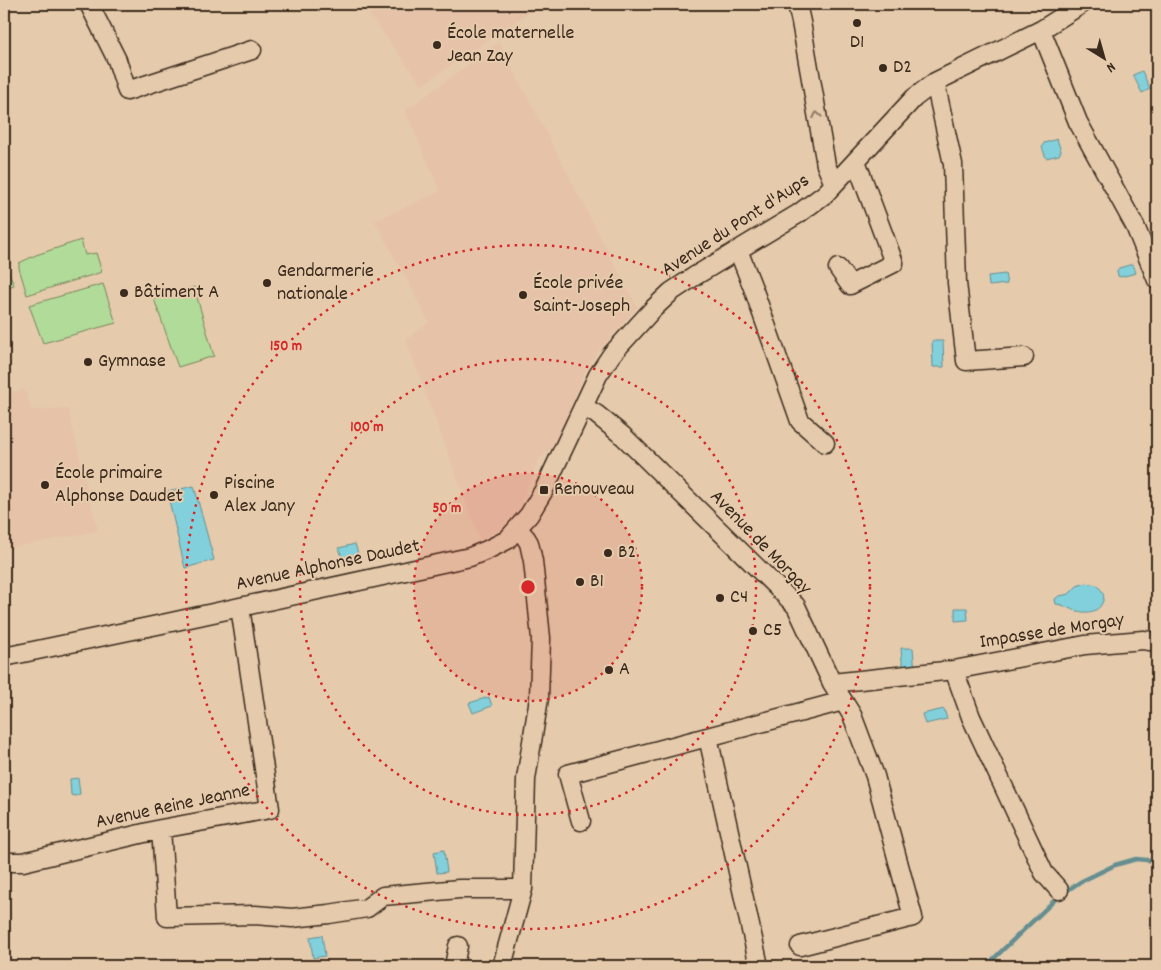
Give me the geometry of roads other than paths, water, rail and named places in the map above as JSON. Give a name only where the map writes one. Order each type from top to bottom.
[{"type":"street","points":[[89,4],[117,60],[127,91],[252,50]]},
{"type":"street","points":[[797,4],[826,165],[834,184]]},
{"type":"street","name":"Avenue du Pont d'Aups","points":[[584,407],[598,375],[612,354],[653,309],[672,292],[798,214],[825,194],[914,98],[935,82],[1041,30],[1082,4]]},
{"type":"street","points":[[1041,30],[1078,122],[1135,226],[1157,280]]},
{"type":"street","points":[[935,82],[953,164],[957,283],[966,361],[1024,357]]},
{"type":"street","points":[[838,268],[850,285],[894,263],[856,161]]},
{"type":"street","points":[[738,250],[800,421],[825,443]]},
{"type":"street","name":"Avenue Alphonse Daudet","points":[[4,658],[470,557],[488,550],[506,540],[529,515],[544,490],[584,407]]},
{"type":"street","name":"Avenue de Morgay","points":[[584,407],[596,414],[623,436],[796,606],[832,682],[852,715],[875,776],[913,917],[800,946]]},
{"type":"street","points":[[502,966],[523,889],[526,779],[539,698],[541,638],[533,561],[529,543],[518,529]]},
{"type":"street","name":"Avenue Reine Jeanne","points":[[4,862],[23,862],[161,829],[270,808],[240,607]]},
{"type":"street","name":"Impasse de Morgay","points":[[954,670],[1085,645],[1142,640],[1157,642]]},
{"type":"street","points":[[832,682],[954,670],[971,717],[1044,873],[1059,890]]},
{"type":"street","points":[[581,821],[568,774],[843,701]]},
{"type":"street","points":[[708,737],[760,966]]},
{"type":"street","points":[[161,829],[168,917],[255,916],[292,918],[367,908],[383,896],[459,889],[523,889]]},
{"type":"street","points":[[454,966],[458,946]]},
{"type":"water","points":[[1142,71],[1150,89],[1142,93],[1133,75]]},
{"type":"water","points":[[1057,139],[1061,151],[1059,155],[1046,158],[1042,147],[1044,143]]},
{"type":"water","points":[[1133,264],[1136,273],[1118,276],[1117,270],[1119,268]]},
{"type":"water","points":[[1005,274],[1007,284],[989,286],[988,276]]},
{"type":"water","points":[[932,341],[943,341],[944,367],[933,367]]},
{"type":"water","points":[[194,486],[214,560],[185,568],[167,492]]},
{"type":"water","points":[[355,544],[360,560],[344,564],[339,548]]},
{"type":"water","points":[[1086,583],[1097,585],[1103,593],[1104,598],[1100,607],[1096,610],[1088,612],[1079,611],[1056,604],[1055,599],[1059,596],[1069,594],[1077,586]]},
{"type":"water","points":[[955,608],[967,608],[968,620],[955,621]]},
{"type":"water","points":[[901,648],[913,648],[915,672],[903,673]]},
{"type":"water","points":[[489,697],[492,706],[473,713],[469,703]]},
{"type":"water","points":[[944,709],[947,719],[925,724],[922,714]]},
{"type":"water","points":[[78,778],[80,794],[71,795],[70,779]]},
{"type":"water","points":[[444,850],[447,872],[437,873],[434,852]]},
{"type":"water","points":[[322,935],[325,956],[313,958],[310,937]]},
{"type":"waterway","points":[[986,966],[1059,896],[1080,882],[1115,865],[1136,859],[1157,861]]},
{"type":"place","name":"D1","points":[[857,23]]},
{"type":"place","name":"École maternelle Jean Zay","points":[[437,45]]},
{"type":"place","name":"D2","points":[[883,68]]},
{"type":"place","name":"Gendarmerie nationale","points":[[267,283]]},
{"type":"place","name":"Bâtiment A","points":[[124,293]]},
{"type":"place","name":"École privée Saint-Joseph","points":[[523,295]]},
{"type":"place","name":"Gymnase","points":[[88,362]]},
{"type":"place","name":"École primaire Alphonse Daudet","points":[[45,485]]},
{"type":"place","name":"Renouveau","points":[[544,490]]},
{"type":"place","name":"Piscine Alex Jany","points":[[214,495]]},
{"type":"place","name":"B2","points":[[608,553]]},
{"type":"place","name":"B1","points":[[580,582]]},
{"type":"place","name":"C4","points":[[720,598]]},
{"type":"place","name":"C5","points":[[753,631]]},
{"type":"place","name":"A","points":[[609,670]]}]
